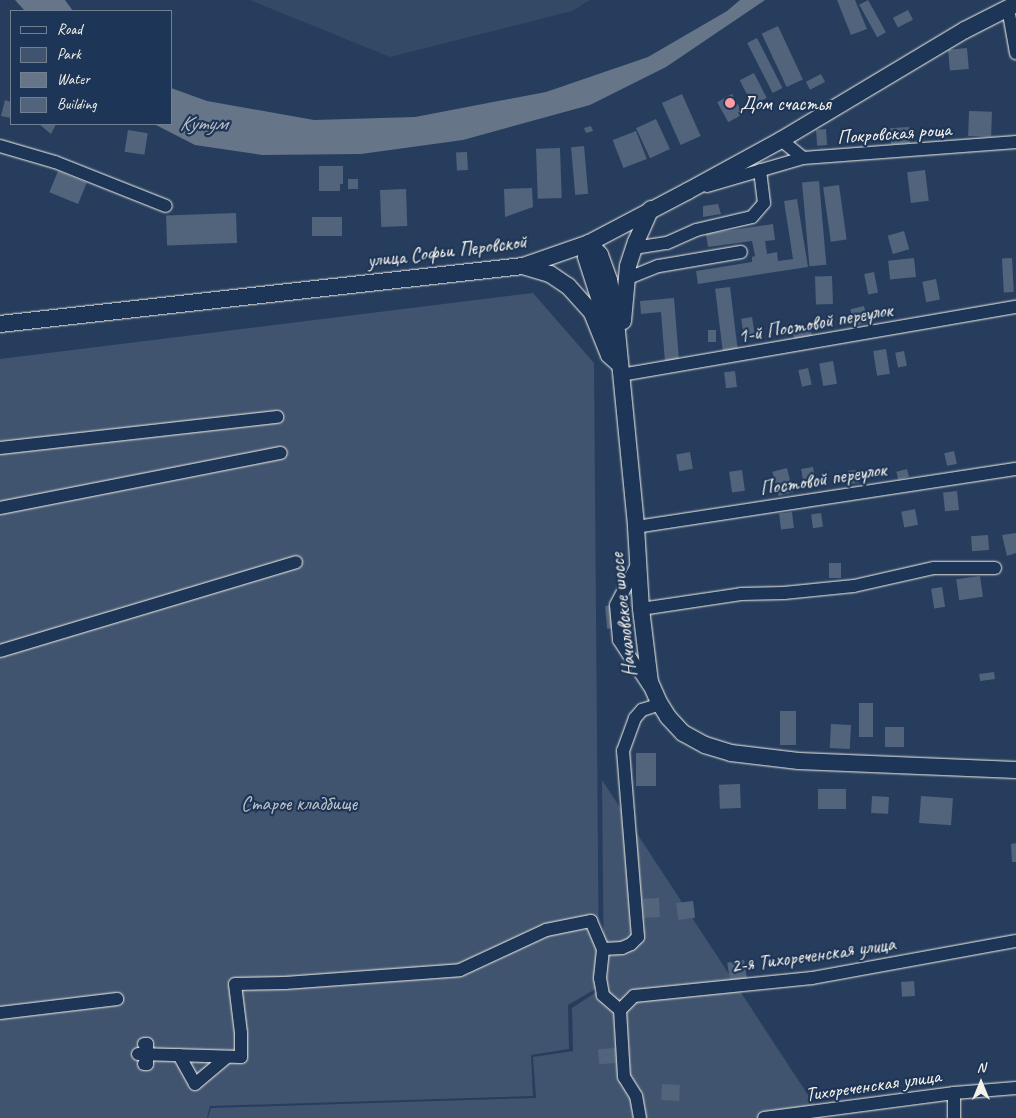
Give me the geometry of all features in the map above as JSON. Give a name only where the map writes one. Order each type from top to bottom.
[{"type":"main road","name":"улица Софьи Перовской","points":[[0,324],[523,266],[589,244],[780,140],[964,30],[1012,6]]},
{"type":"main road","points":[[620,370],[626,279],[634,248],[652,209]]},
{"type":"main road","name":"Началовское шоссе","points":[[589,244],[600,254],[609,280],[615,311],[636,527],[641,609],[650,682],[658,700],[683,734],[731,753],[799,761],[1016,770]]},
{"type":"main road","points":[[523,266],[550,274],[568,286],[592,313],[609,355],[620,370]]},
{"type":"street","points":[[1012,6],[1016,53]]},
{"type":"street","points":[[780,140],[803,158]]},
{"type":"street","name":"Покровская роща","points":[[688,191],[803,158],[1016,142]]},
{"type":"street","points":[[0,146],[55,162],[166,206]]},
{"type":"street","points":[[634,248],[667,243],[696,230],[752,217],[764,203],[760,170]]},
{"type":"street","points":[[626,279],[659,266],[741,252]]},
{"type":"street","name":"1-й Постовой переулок","points":[[620,370],[1016,307]]},
{"type":"street","points":[[0,448],[278,418]]},
{"type":"street","points":[[0,508],[281,453]]},
{"type":"street","name":"Постовой переулок","points":[[636,527],[1016,468]]},
{"type":"street","points":[[0,651],[296,562]]},
{"type":"street","points":[[603,949],[622,948],[631,944],[638,937],[623,751],[635,718],[642,710],[658,700],[619,640],[616,605],[638,563]]},
{"type":"street","points":[[641,609],[741,594],[784,593],[854,586],[934,568],[995,568]]},
{"type":"street","points":[[143,1054],[240,1057],[241,1033],[235,984],[285,983],[460,970],[546,930],[591,922],[603,949],[600,978],[603,995],[620,1010],[624,1076],[636,1096],[640,1118]]},
{"type":"street","name":"2-я Тихореченская улица","points":[[620,1010],[634,996],[812,978],[1016,941]]},
{"type":"street","points":[[0,1013],[117,1000]]},
{"type":"street","points":[[179,1055],[195,1084],[227,1057]]},
{"type":"street","name":"Тихореченская улица","points":[[764,1118],[954,1093],[1016,1088]]},
{"type":"street","points":[[954,1093],[954,1118]]},
{"type":"shaded area","points":[[250,0],[590,0],[572,11],[390,57]]},
{"type":"green space","name":"Старое кладбище","points":[[533,293],[594,363],[599,987],[568,1005],[569,1049],[531,1055],[533,1096],[210,1106],[207,1118],[0,1118],[0,359]]},
{"type":"green space","points":[[602,780],[823,1118],[208,1118],[211,1108],[536,1098],[533,1057],[573,1051],[572,1008],[604,987]]},
{"type":"water","points":[[15,0],[65,0],[72,10],[24,10]]},
{"type":"water","name":"Кутум","points":[[740,0],[765,0],[666,67],[590,105],[463,140],[361,154],[262,155],[195,145],[156,125],[172,125],[172,88],[207,101],[314,120],[415,117],[546,92],[648,57],[727,11]]},
{"type":"building","points":[[837,0],[855,0],[867,29],[851,35]]},
{"type":"building","points":[[868,0],[886,32],[877,37],[859,5]]},
{"type":"building","points":[[908,10],[913,20],[898,28],[893,18]]},
{"type":"building","points":[[778,26],[803,79],[787,87],[762,34]]},
{"type":"building","points":[[757,38],[782,88],[773,93],[747,43]]},
{"type":"building","points":[[967,48],[969,69],[950,71],[948,50]]},
{"type":"building","points":[[754,73],[767,98],[752,105],[740,80]]},
{"type":"building","points":[[821,74],[825,82],[810,90],[806,82]]},
{"type":"building","points":[[682,94],[701,136],[681,145],[662,103]]},
{"type":"building","points":[[732,94],[743,114],[728,122],[717,102]]},
{"type":"building","points":[[5,100],[10,102],[10,118],[1,116]]},
{"type":"building","points":[[969,111],[992,112],[991,137],[968,136]]},
{"type":"building","points":[[656,119],[670,149],[650,158],[636,128]]},
{"type":"building","points":[[40,125],[56,125],[51,134]]},
{"type":"building","points":[[591,126],[593,131],[586,133],[584,128]]},
{"type":"building","points":[[909,127],[910,143],[891,144],[890,128]]},
{"type":"building","points":[[826,129],[827,145],[817,146],[816,130]]},
{"type":"building","points":[[128,130],[148,133],[144,155],[125,152]]},
{"type":"building","points":[[636,131],[647,159],[623,168],[613,140]]},
{"type":"building","points":[[584,146],[588,194],[575,195],[571,147]]},
{"type":"building","points":[[560,148],[562,198],[538,199],[536,149]]},
{"type":"building","points":[[467,152],[468,170],[457,171],[456,153]]},
{"type":"building","points":[[319,166],[343,166],[343,184],[340,184],[340,191],[319,191]]},
{"type":"building","points":[[925,170],[929,201],[911,203],[907,172]]},
{"type":"building","points":[[58,171],[87,183],[78,204],[49,192]]},
{"type":"building","points":[[348,179],[358,179],[358,189],[348,189]]},
{"type":"building","points":[[819,181],[826,265],[809,266],[802,182]]},
{"type":"building","points":[[839,185],[847,239],[831,242],[823,187]]},
{"type":"building","points":[[532,188],[533,207],[505,217],[504,189]]},
{"type":"building","points":[[406,189],[407,226],[381,227],[380,190]]},
{"type":"building","points":[[797,199],[808,267],[698,284],[696,271],[752,262],[752,257],[755,256],[752,241],[708,247],[706,234],[773,224],[775,240],[765,241],[767,254],[777,252],[778,261],[793,259],[784,201]]},
{"type":"building","points":[[718,204],[721,214],[703,217],[703,206]]},
{"type":"building","points":[[236,213],[237,243],[167,245],[166,215]]},
{"type":"building","points":[[312,217],[342,217],[342,236],[312,236]]},
{"type":"building","points":[[904,231],[909,249],[893,254],[888,236]]},
{"type":"building","points":[[914,258],[916,277],[890,280],[888,261]]},
{"type":"building","points":[[1012,258],[1014,292],[1004,292],[1002,259]]},
{"type":"building","points":[[874,272],[878,293],[868,295],[864,274]]},
{"type":"building","points":[[832,276],[833,304],[816,305],[815,277]]},
{"type":"building","points":[[936,279],[940,300],[926,302],[922,282]]},
{"type":"building","points":[[730,287],[738,351],[723,352],[715,289]]},
{"type":"building","points":[[674,298],[679,360],[665,362],[661,312],[641,314],[640,301]]},
{"type":"building","points":[[864,306],[868,323],[854,326],[850,309]]},
{"type":"building","points":[[752,317],[755,335],[744,336],[741,319]]},
{"type":"building","points":[[809,325],[813,339],[796,344],[792,330]]},
{"type":"building","points":[[708,330],[716,330],[716,342],[708,342]]},
{"type":"building","points":[[886,349],[890,374],[877,376],[873,351]]},
{"type":"building","points":[[904,351],[907,366],[898,367],[895,353]]},
{"type":"building","points":[[833,361],[837,384],[823,386],[819,363]]},
{"type":"building","points":[[808,368],[812,385],[802,387],[798,370]]},
{"type":"building","points":[[735,371],[737,387],[726,388],[724,372]]},
{"type":"building","points":[[954,451],[957,464],[947,466],[944,453]]},
{"type":"building","points":[[690,452],[693,469],[679,471],[676,454]]},
{"type":"building","points":[[813,467],[816,487],[804,489],[801,469]]},
{"type":"building","points":[[787,468],[793,492],[778,496],[772,472]]},
{"type":"building","points":[[907,469],[909,477],[898,479],[896,472]]},
{"type":"building","points":[[742,470],[745,491],[732,493],[729,472]]},
{"type":"building","points":[[858,470],[859,483],[849,484],[848,471]]},
{"type":"building","points":[[957,491],[959,510],[945,511],[943,492]]},
{"type":"building","points":[[915,509],[918,525],[904,527],[901,512]]},
{"type":"building","points":[[792,512],[794,528],[781,529],[779,514]]},
{"type":"building","points":[[821,513],[823,527],[813,528],[811,514]]},
{"type":"building","points":[[1016,533],[1016,553],[1007,556],[1002,535]]},
{"type":"building","points":[[988,535],[989,550],[972,551],[971,536]]},
{"type":"building","points":[[829,563],[841,563],[841,578],[829,578]]},
{"type":"building","points":[[980,576],[983,597],[959,600],[956,579]]},
{"type":"building","points":[[942,587],[945,607],[934,608],[931,589]]},
{"type":"building","points":[[616,605],[618,628],[607,629],[605,606]]},
{"type":"building","points":[[994,672],[995,679],[980,681],[979,674]]},
{"type":"building","points":[[859,703],[873,703],[873,737],[859,737]]},
{"type":"building","points":[[780,711],[796,711],[796,745],[780,745]]},
{"type":"building","points":[[831,724],[851,725],[850,749],[830,748]]},
{"type":"building","points":[[885,727],[904,727],[904,747],[885,747]]},
{"type":"building","points":[[636,753],[656,753],[656,786],[636,786]]},
{"type":"building","points":[[740,784],[741,808],[720,809],[719,785]]},
{"type":"building","points":[[818,789],[846,789],[846,809],[818,809]]},
{"type":"building","points":[[872,796],[889,797],[888,814],[871,813]]},
{"type":"building","points":[[921,796],[953,798],[951,825],[919,823]]},
{"type":"building","points":[[1016,843],[1016,862],[1012,862],[1011,844]]},
{"type":"building","points":[[659,898],[660,917],[644,918],[643,899]]},
{"type":"building","points":[[693,901],[695,918],[678,920],[676,903]]},
{"type":"building","points":[[744,960],[747,979],[730,981],[727,963]]},
{"type":"building","points":[[914,981],[915,996],[902,997],[901,982]]},
{"type":"building","points":[[615,1048],[616,1063],[599,1064],[598,1049]]},
{"type":"building","points":[[662,1084],[680,1085],[679,1101],[661,1100]]},
{"type":"place","name":"Дом счастья","points":[[730,103]]}]
